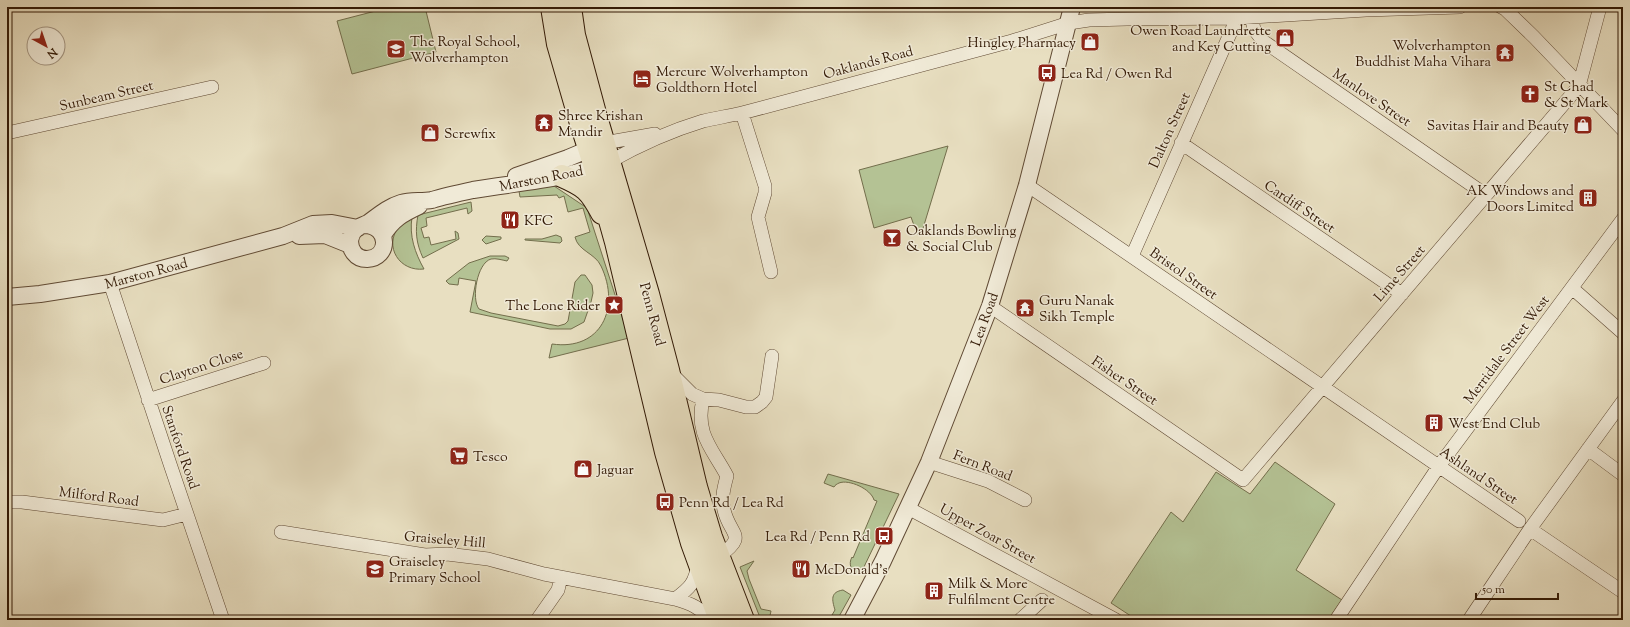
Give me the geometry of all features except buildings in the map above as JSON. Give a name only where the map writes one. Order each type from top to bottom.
[{"type":"highway","name":"Penn Road","points":[[552,7],[558,41],[580,120],[600,155],[648,294],[696,487],[711,537],[708,560],[720,620]]},
{"type":"highway","name":"Penn Road","points":[[570,7],[574,35],[600,155],[616,242],[666,452],[708,560],[743,620]]},
{"type":"highway","points":[[562,176],[580,185],[594,197],[616,242]]},
{"type":"street","name":"Lea Road","points":[[853,619],[883,561],[929,462],[990,306],[1027,185],[1072,7]]},
{"type":"street","name":"Oaklands Road","points":[[600,155],[704,121],[742,113],[1012,41],[1069,23],[1089,20],[1237,12],[1251,16],[1366,9],[1460,7]]},
{"type":"street","points":[[1501,7],[1505,9],[1534,37],[1579,86],[1623,130]]},
{"type":"street","points":[[1579,86],[1600,7]]},
{"type":"street","name":"Dalton Street","points":[[1132,256],[1237,12]]},
{"type":"street","name":"Manlove Street","points":[[1251,16],[1254,29],[1263,41],[1486,195]]},
{"type":"street","name":"Lime Street","points":[[1243,480],[1579,86]]},
{"type":"street","name":"Sunbeam Street","points":[[7,133],[212,87]]},
{"type":"street","points":[[742,113],[765,186],[765,193],[758,217],[771,272]]},
{"type":"street","name":"Oaklands Road","points":[[600,155],[631,150],[674,131]]},
{"type":"street","name":"Cardiff Street","points":[[1181,143],[1402,294]]},
{"type":"street","name":"Marston Road","points":[[350,245],[352,235],[361,226],[392,206],[404,202],[429,200],[472,190],[562,176],[600,155]]},
{"type":"street","name":"Marston Road","points":[[472,190],[559,161],[600,155]]},
{"type":"street","name":"Bristol Street","points":[[1027,185],[1322,387]]},
{"type":"street","name":"Marston Road","points":[[383,235],[391,223],[402,214],[429,200]]},
{"type":"street","name":"Merridale Street West","points":[[1336,620],[1439,466],[1623,219]]},
{"type":"street","name":"Marston Road","points":[[7,298],[110,283],[283,236],[313,224],[332,223],[375,227],[383,235],[384,240],[382,249],[376,256],[371,258],[361,258],[356,255],[350,245],[325,235],[283,236]]},
{"type":"street","name":"Stanford Road","points":[[110,283],[223,620]]},
{"type":"street","points":[[1572,288],[1623,333]]},
{"type":"street","name":"Fisher Street","points":[[990,306],[1243,480]]},
{"type":"street","points":[[668,370],[692,394],[703,399],[719,400],[755,407],[766,397],[772,356]]},
{"type":"street","name":"Clayton Close","points":[[148,400],[264,363]]},
{"type":"street","name":"Ashland Street","points":[[1322,387],[1519,521]]},
{"type":"street","points":[[675,599],[693,584],[696,574],[708,560],[731,548],[735,542],[736,536],[723,509],[723,491],[727,476],[704,439],[700,408],[703,399]]},
{"type":"street","points":[[1471,619],[1530,529],[1623,401]]},
{"type":"street","points":[[1588,449],[1623,475]]},
{"type":"street","name":"Fern Road","points":[[929,462],[988,481],[1025,500]]},
{"type":"street","name":"Milford Road","points":[[7,502],[22,502],[163,520],[187,514]]},
{"type":"street","name":"Upper Zoar Street","points":[[908,508],[1116,620]]},
{"type":"street","points":[[1530,529],[1623,592]]},
{"type":"street","name":"Graiseley Hill","points":[[281,532],[424,555],[447,554],[488,559],[561,577],[675,599],[688,603],[702,610],[712,620]]},
{"type":"street","points":[[537,620],[558,590],[561,577]]},
{"type":"street","points":[[1020,620],[1042,600]]},
{"type":"green space","points":[[391,7],[425,7],[436,52],[352,74],[337,21]]},
{"type":"green space","points":[[948,146],[921,235],[917,234],[911,217],[874,228],[859,170]]},
{"type":"green space","points":[[551,184],[587,208],[629,338],[549,358],[552,344],[569,344],[583,341],[594,333],[602,323],[607,311],[609,297],[607,282],[601,266],[595,258],[579,246],[575,237],[590,232],[583,208],[568,212],[564,196],[559,198],[557,195],[520,197],[519,191]]},
{"type":"green space","points":[[471,202],[472,211],[468,214],[467,208],[426,218],[427,226],[421,228],[424,238],[429,237],[431,245],[456,239],[455,231],[458,233],[459,239],[423,258],[417,237],[418,215]]},
{"type":"green space","points":[[412,217],[412,238],[418,257],[424,269],[415,269],[401,262],[396,256],[394,250],[394,234],[399,226]]},
{"type":"green space","points":[[556,235],[561,237],[562,241],[560,243],[525,240],[542,239]]},
{"type":"green space","points":[[486,236],[501,237],[501,239],[486,244],[482,240]]},
{"type":"green space","points":[[490,256],[505,256],[509,258],[507,261],[491,259],[482,267],[476,290],[476,298],[479,309],[491,313],[558,326],[565,324],[568,321],[575,282],[581,275],[585,275],[592,285],[593,293],[584,322],[571,329],[550,329],[470,312],[476,281],[459,278],[458,285],[449,284],[446,281],[469,263]]},
{"type":"green space","points":[[1275,462],[1335,504],[1296,570],[1342,600],[1328,620],[1137,620],[1111,603],[1171,512],[1183,522],[1216,472],[1250,494]]},
{"type":"green space","points":[[828,474],[899,494],[862,571],[859,573],[852,569],[850,565],[851,560],[877,501],[874,500],[869,492],[854,484],[843,482],[838,483],[834,487],[824,483]]},
{"type":"green space","points":[[754,561],[747,571],[749,579],[761,609],[771,611],[769,620],[761,620],[740,567]]},
{"type":"green space","points":[[843,590],[851,595],[837,620],[829,620],[835,610],[833,597],[836,593]]},
{"type":"place","name":"Owen Road Laundrette and Key Cutting","points":[[1285,38]]},
{"type":"place","name":"Hingley Pharmacy","points":[[1090,42]]},
{"type":"place","name":"The Royal School, Wolverhampton","points":[[396,49]]},
{"type":"place","name":"Wolverhampton Buddhist Maha Vihara","points":[[1505,53]]},
{"type":"place","name":"Lea Rd / Owen Rd","points":[[1047,73]]},
{"type":"place","name":"Mercure Wolverhampton Goldthorn Hotel","points":[[642,79]]},
{"type":"place","name":"St Chad & St Mark","points":[[1530,94]]},
{"type":"place","name":"Shree Krishan Mandir","points":[[544,123]]},
{"type":"place","name":"Savitas Hair and Beauty","points":[[1583,125]]},
{"type":"place","name":"Screwfix","points":[[430,133]]},
{"type":"place","name":"AK Windows and Doors Limited","points":[[1588,198]]},
{"type":"place","name":"KFC","points":[[510,220]]},
{"type":"place","name":"Oaklands Bowling & Social Club","points":[[892,238]]},
{"type":"place","name":"The Lone Rider","points":[[614,305]]},
{"type":"place","name":"Guru Nanak Sikh Temple","points":[[1025,308]]},
{"type":"place","name":"West End Club","points":[[1434,423]]},
{"type":"place","name":"Tesco","points":[[459,456]]},
{"type":"place","name":"Jaguar","points":[[583,469]]},
{"type":"place","name":"Penn Rd / Lea Rd","points":[[665,502]]},
{"type":"place","name":"Lea Rd / Penn Rd","points":[[884,536]]},
{"type":"place","name":"Graiseley Primary School","points":[[375,569]]},
{"type":"place","name":"McDonald's","points":[[801,569]]},
{"type":"place","name":"Milk & More Fulfilment Centre","points":[[934,591]]}]
